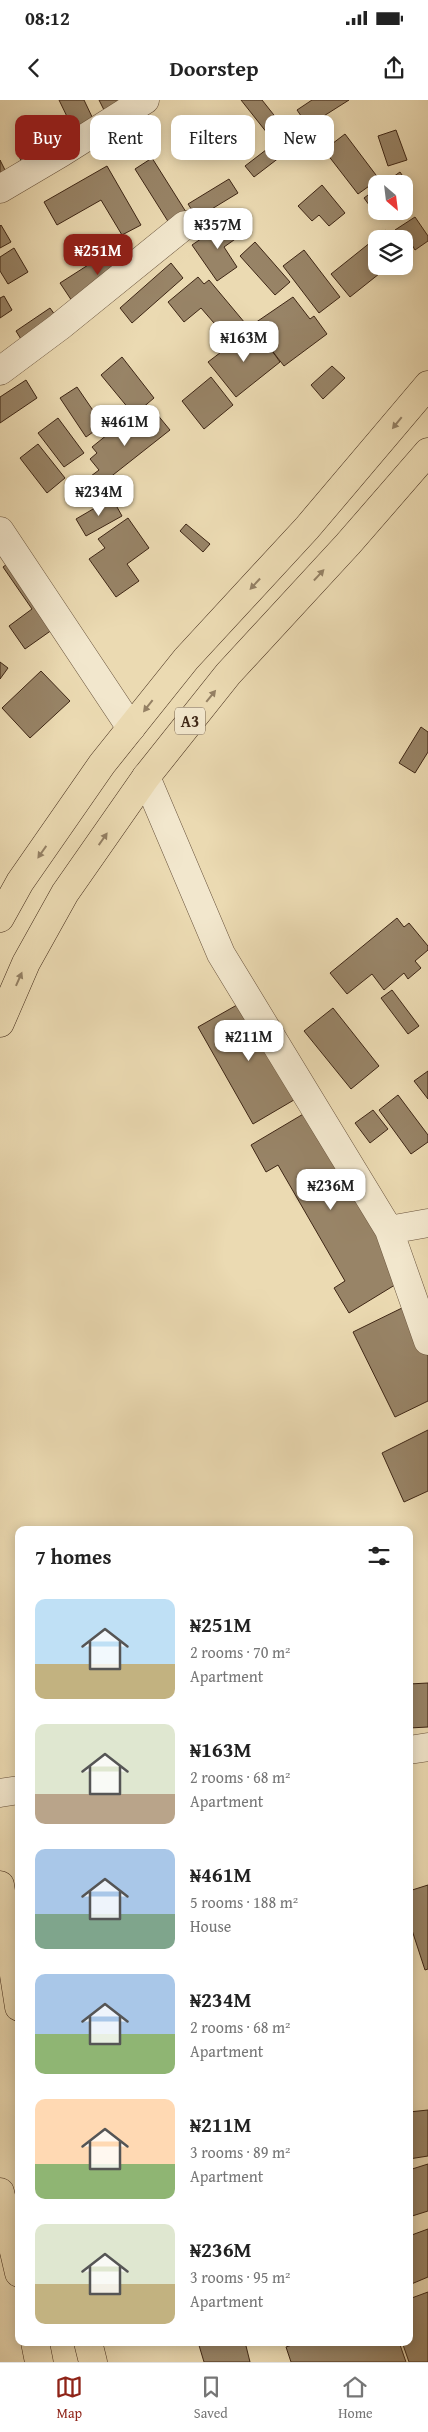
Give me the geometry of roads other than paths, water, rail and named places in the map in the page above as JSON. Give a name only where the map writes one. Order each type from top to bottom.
[{"type":"highway","name":"A3","points":[[0,918],[20,882],[102,764],[186,659],[307,528],[428,385]]},
{"type":"highway","name":"A3","points":[[0,1023],[26,963],[65,893],[146,777],[228,674],[348,544],[428,452]]},
{"type":"highway","points":[[0,1885],[15,1981]]},
{"type":"highway","points":[[0,2192],[15,2256]]},
{"type":"highway","points":[[36,2346],[39,2362]]},
{"type":"highway","points":[[89,2346],[93,2362]]},
{"type":"street","points":[[0,189],[61,154],[145,100]]},
{"type":"street","points":[[0,371],[59,327],[186,225]]},
{"type":"street","points":[[0,531],[131,728]]},
{"type":"street","points":[[146,777],[221,954],[389,1230],[428,1341]]},
{"type":"street","points":[[389,1230],[428,1223]]},
{"type":"street","points":[[413,1749],[428,1747]]},
{"type":"street","points":[[0,1793],[15,1791]]}]
